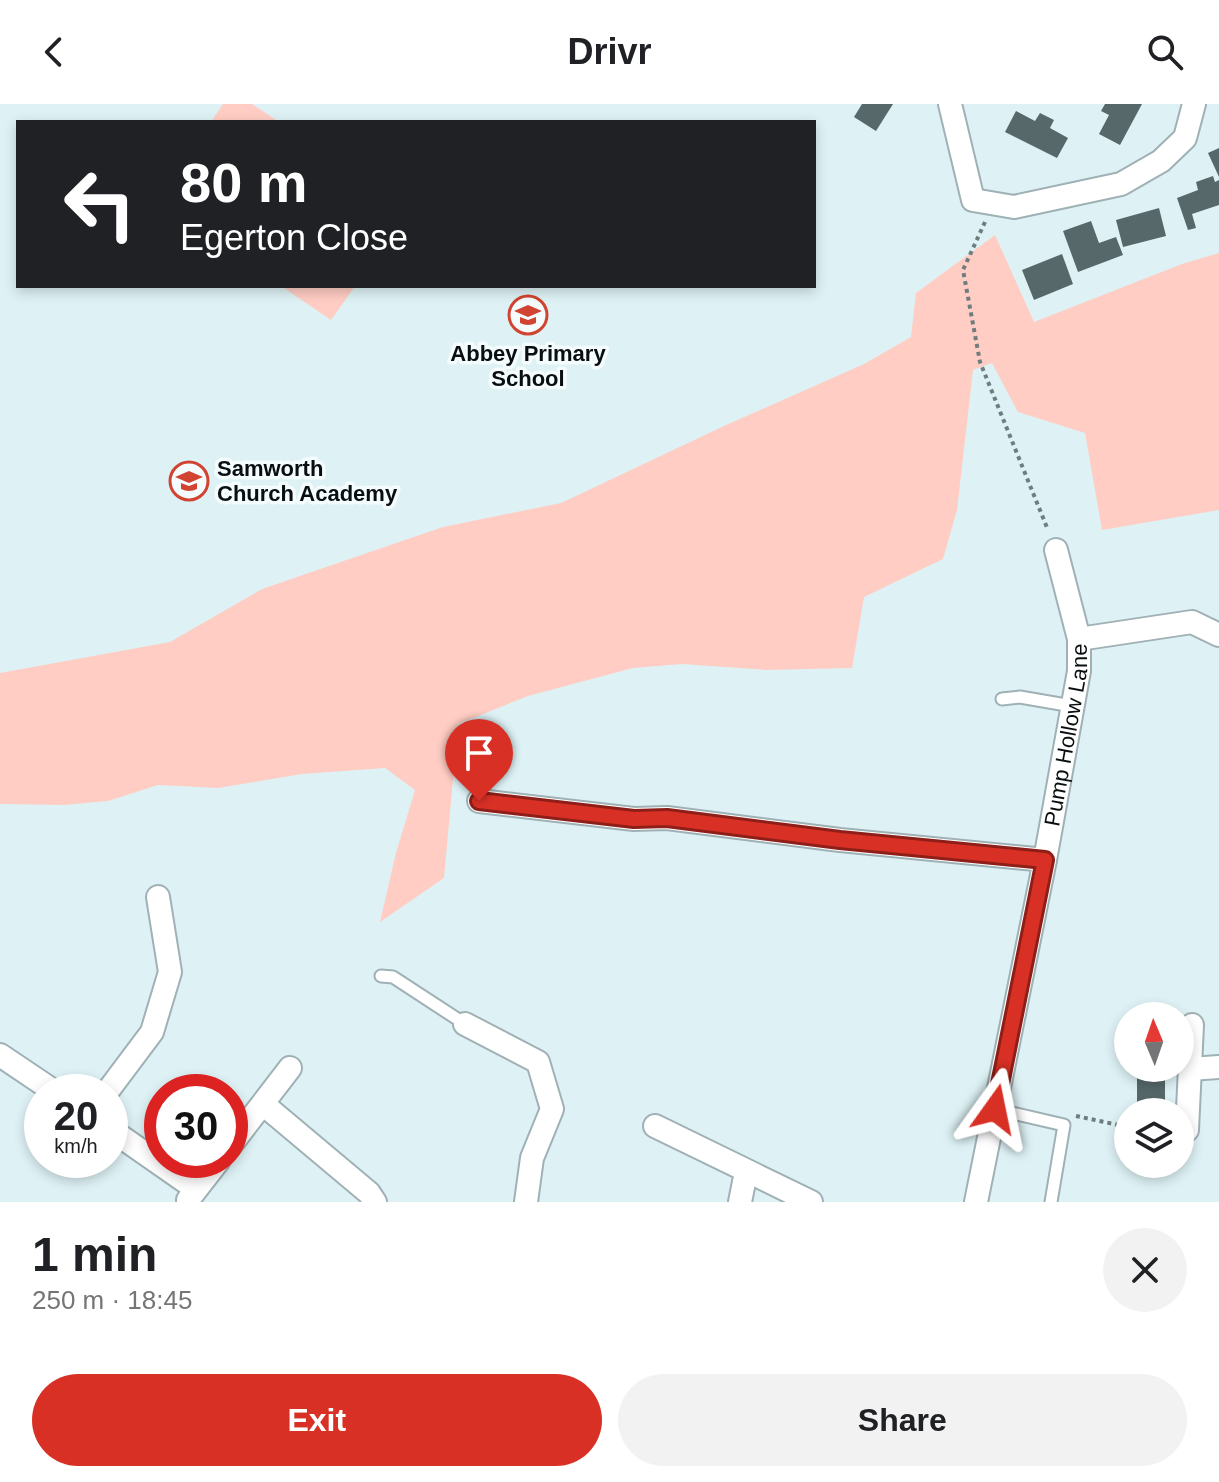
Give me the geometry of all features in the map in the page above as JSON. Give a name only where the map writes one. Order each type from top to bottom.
[{"type":"street","points":[[950,104],[973,200],[1014,207],[1121,184],[1161,161],[1185,138],[1194,104]]},
{"type":"street","name":"Pump Hollow Lane","points":[[976,1202],[1045,860],[1079,671],[1079,639],[1056,550]]},
{"type":"street","points":[[1079,639],[1192,622],[1219,635]]},
{"type":"street","points":[[479,801],[634,819],[667,818],[840,840],[1045,860]]},
{"type":"street","points":[[120,1074],[152,1032],[170,972],[158,897]]},
{"type":"street","points":[[465,1024],[538,1062],[552,1109],[532,1158],[526,1202]]},
{"type":"street","points":[[0,1055],[28,1074]]},
{"type":"street","points":[[1194,1069],[1219,1067]]},
{"type":"street","points":[[248,1123],[290,1068]]},
{"type":"street","points":[[263,1104],[369,1193],[375,1202]]},
{"type":"street","points":[[655,1126],[811,1202]]},
{"type":"street","points":[[128,1144],[192,1196],[206,1178]]},
{"type":"street","points":[[740,1202],[746,1172]]},
{"type":"lane","points":[[1002,699],[1020,697],[1072,706]]},
{"type":"lane","points":[[381,976],[393,977],[465,1024]]},
{"type":"lane","points":[[995,1109],[1064,1125],[1051,1202]]},
{"type":"path","points":[[993,205],[963,270],[980,362],[1056,550]]},
{"type":"shaded area","points":[[223,104],[252,104],[276,120],[212,120]]},
{"type":"shaded area","points":[[995,235],[1034,322],[1182,264],[1219,253],[1219,510],[1102,530],[1085,433],[1018,412],[992,363],[973,370],[957,510],[943,559],[864,597],[852,668],[766,670],[682,664],[633,668],[528,696],[458,724],[444,878],[380,922],[415,790],[385,768],[302,774],[218,788],[158,785],[108,801],[64,805],[0,804],[0,673],[170,642],[262,589],[443,527],[561,503],[864,364],[911,337],[916,293]]},
{"type":"shaded area","points":[[284,288],[354,288],[331,320]]},
{"type":"building","points":[[862,104],[893,104],[876,131],[854,117]]},
{"type":"building","points":[[1105,104],[1142,104],[1120,145],[1099,134],[1109,115],[1101,111]]},
{"type":"building","points":[[1016,111],[1035,121],[1040,113],[1054,120],[1050,128],[1068,138],[1057,158],[1005,132]]},
{"type":"building","points":[[1219,148],[1219,177],[1208,153]]},
{"type":"building","points":[[1213,176],[1215,182],[1219,180],[1219,205],[1192,214],[1196,228],[1188,230],[1177,198],[1198,190],[1196,182]]},
{"type":"building","points":[[1159,208],[1166,236],[1123,247],[1116,220]]},
{"type":"building","points":[[1091,221],[1099,243],[1116,237],[1123,255],[1078,272],[1063,231]]},
{"type":"building","points":[[1062,254],[1073,284],[1034,300],[1022,270]]},
{"type":"building","points":[[1137,1082],[1165,1082],[1165,1098],[1137,1098]]},
{"type":"place","name":"Abbey Primary School","points":[[528,315]]},
{"type":"place","name":"Samworth Church Academy","points":[[189,481]]},
{"type":"route","points":[[479,801],[634,819],[667,818],[840,840],[1045,860],[995,1109]]}]
